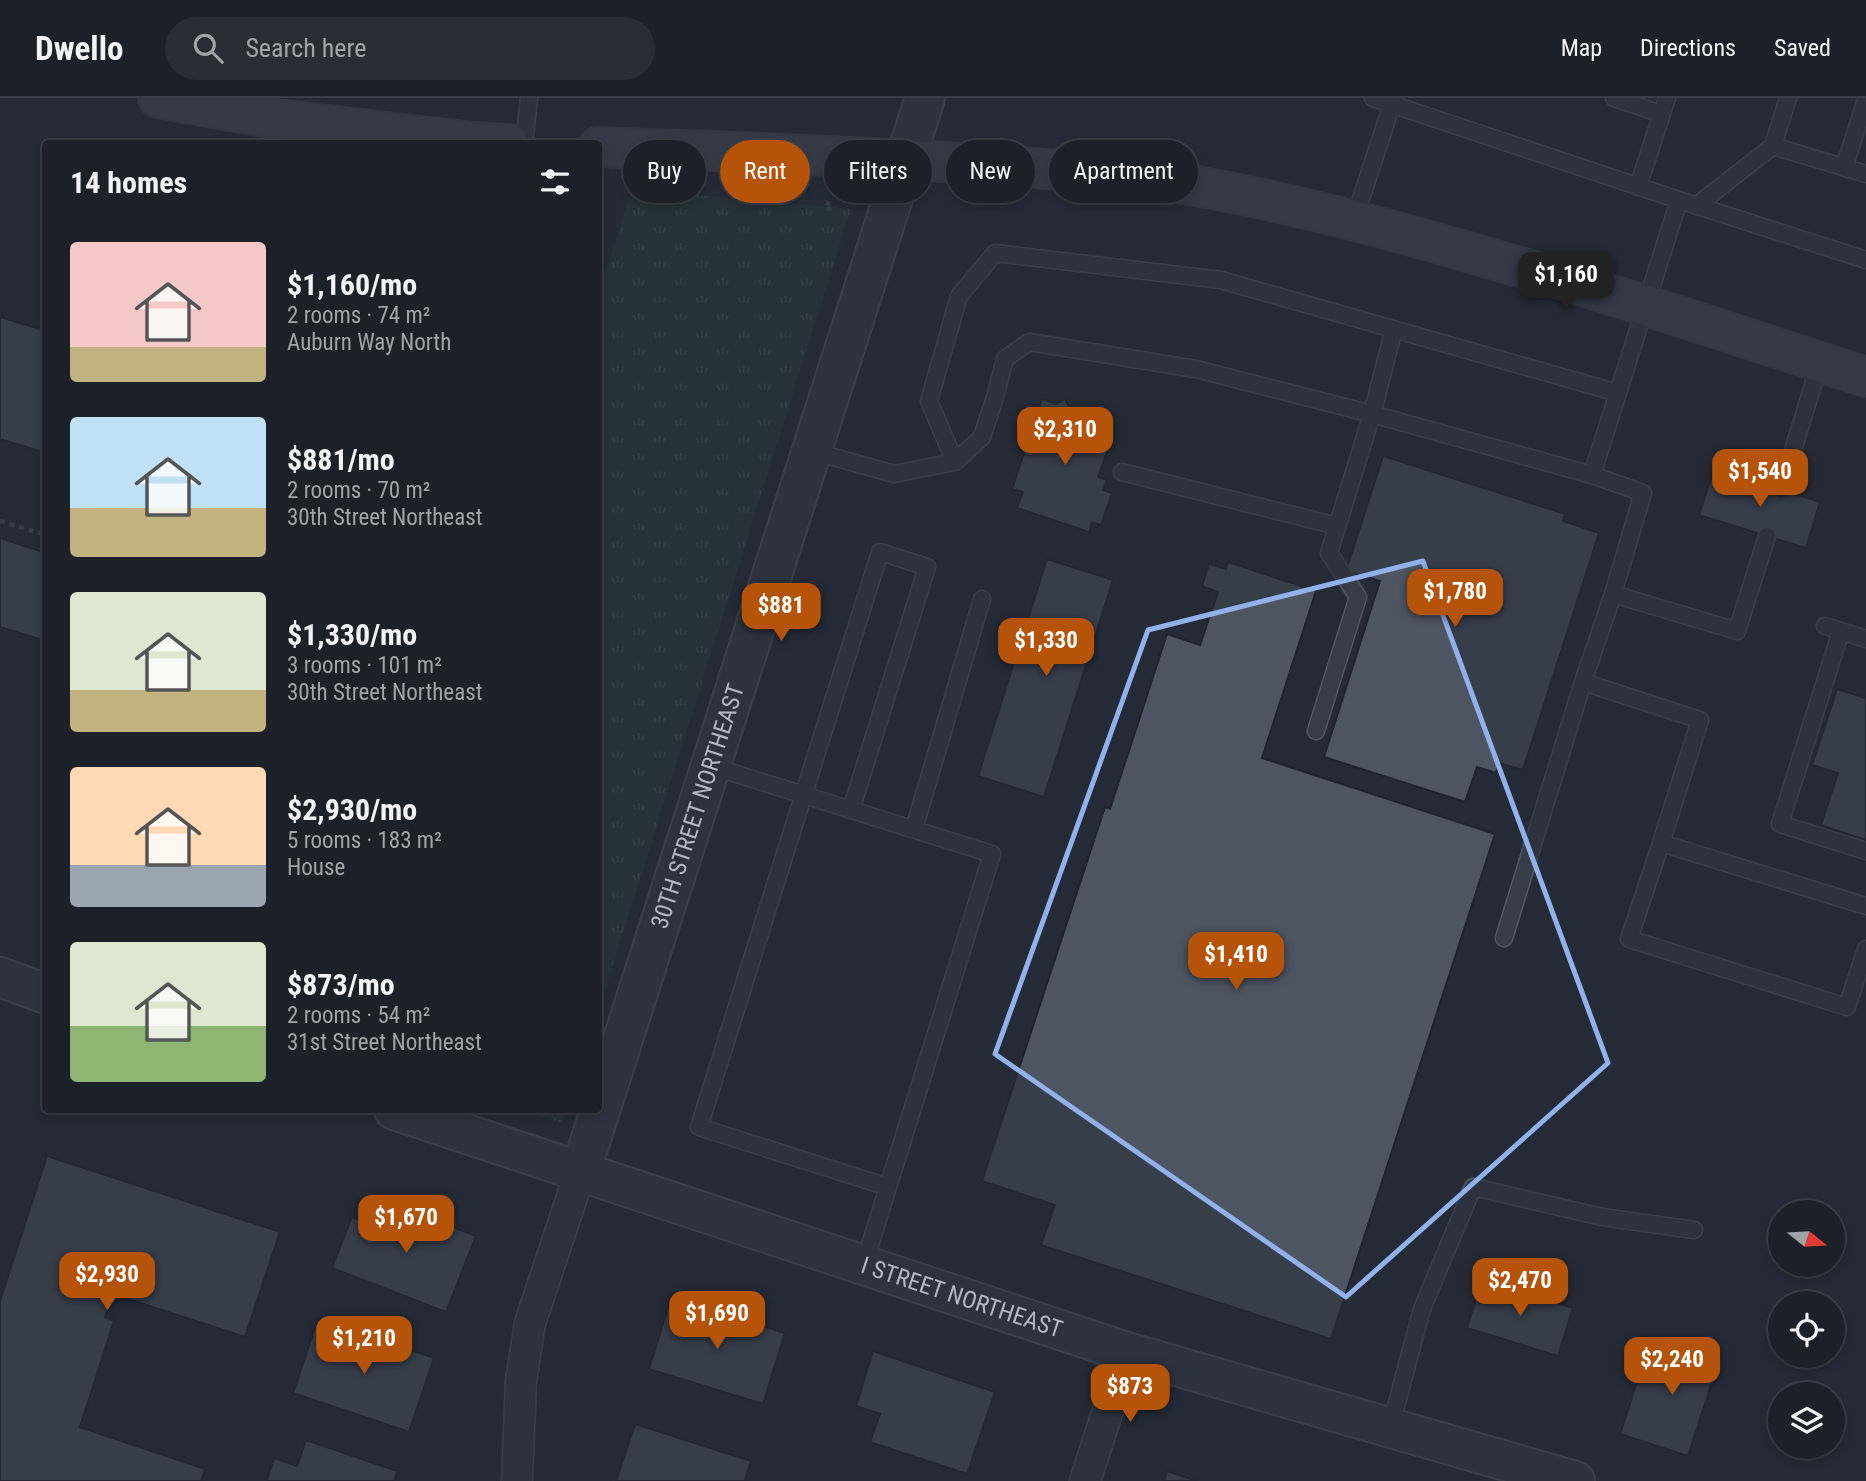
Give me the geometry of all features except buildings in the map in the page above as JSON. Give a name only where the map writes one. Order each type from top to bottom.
[{"type":"main road","points":[[158,98],[244,106],[276,119],[385,138],[429,140]]},
{"type":"main road","points":[[602,147],[824,155]]},
{"type":"main road","points":[[932,161],[1103,173],[1205,188],[1299,207],[1542,273],[1866,377]]},
{"type":"street","name":"30TH STREET NORTHEAST","points":[[911,140],[925,98]]},
{"type":"street","name":"30TH STREET NORTHEAST","points":[[602,1104],[891,203]]},
{"type":"street","points":[[0,977],[42,992]]},
{"type":"street","name":"I STREET NORTHEAST","points":[[403,1113],[1127,1352],[1575,1481]]},
{"type":"street","name":"30TH STREET NORTHEAST","points":[[517,1481],[521,1381],[530,1323],[599,1113]]},
{"type":"street","points":[[1085,1481],[1127,1352]]},
{"type":"lane","points":[[524,140],[529,98]]},
{"type":"lane","points":[[1373,98],[1866,260]]},
{"type":"lane","points":[[1614,98],[1664,106],[1639,187]]},
{"type":"lane","points":[[1696,206],[1773,146],[1788,98]]},
{"type":"lane","points":[[1844,167],[1866,100]]},
{"type":"lane","points":[[1354,220],[1392,104]]},
{"type":"lane","points":[[1773,146],[1866,174]]},
{"type":"lane","points":[[1592,475],[1679,200]]},
{"type":"lane","points":[[955,462],[929,401],[959,296],[995,253],[1221,280],[1618,393]]},
{"type":"lane","points":[[1316,731],[1358,597],[1329,553],[1394,330]]},
{"type":"lane","points":[[812,450],[894,474],[955,462],[982,438],[1005,359],[1029,342],[1196,369],[1592,475],[1643,493],[1504,938]]},
{"type":"lane","points":[[1781,489],[1820,362]]},
{"type":"lane","points":[[1122,472],[1337,526]]},
{"type":"lane","points":[[1613,594],[1737,631],[1767,536]]},
{"type":"lane","points":[[851,810],[927,567],[880,552],[698,1127],[888,1187]]},
{"type":"lane","points":[[914,830],[982,599]]},
{"type":"lane","points":[[1825,626],[1866,639]]},
{"type":"lane","points":[[1841,631],[1780,824],[1866,851]]},
{"type":"lane","points":[[1583,682],[1700,720],[1629,939],[1847,1006],[1866,949]]},
{"type":"lane","points":[[710,766],[992,854],[864,1264]]},
{"type":"lane","points":[[1661,843],[1866,906]]},
{"type":"lane","points":[[1391,1429],[1422,1309],[1473,1186],[1602,1217],[1694,1230]]},
{"type":"path","points":[[828,203],[826,210],[833,207]]},
{"type":"path","points":[[0,521],[42,534]]},
{"type":"highlighted area","points":[[1423,561],[1608,1063],[1346,1297],[995,1054],[1148,630]]},
{"type":"green space","points":[[706,196],[720,197],[720,203],[785,203],[851,209],[602,999],[602,283],[628,203],[706,203]]},
{"type":"green space","points":[[529,1113],[566,1113],[562,1123]]}]
